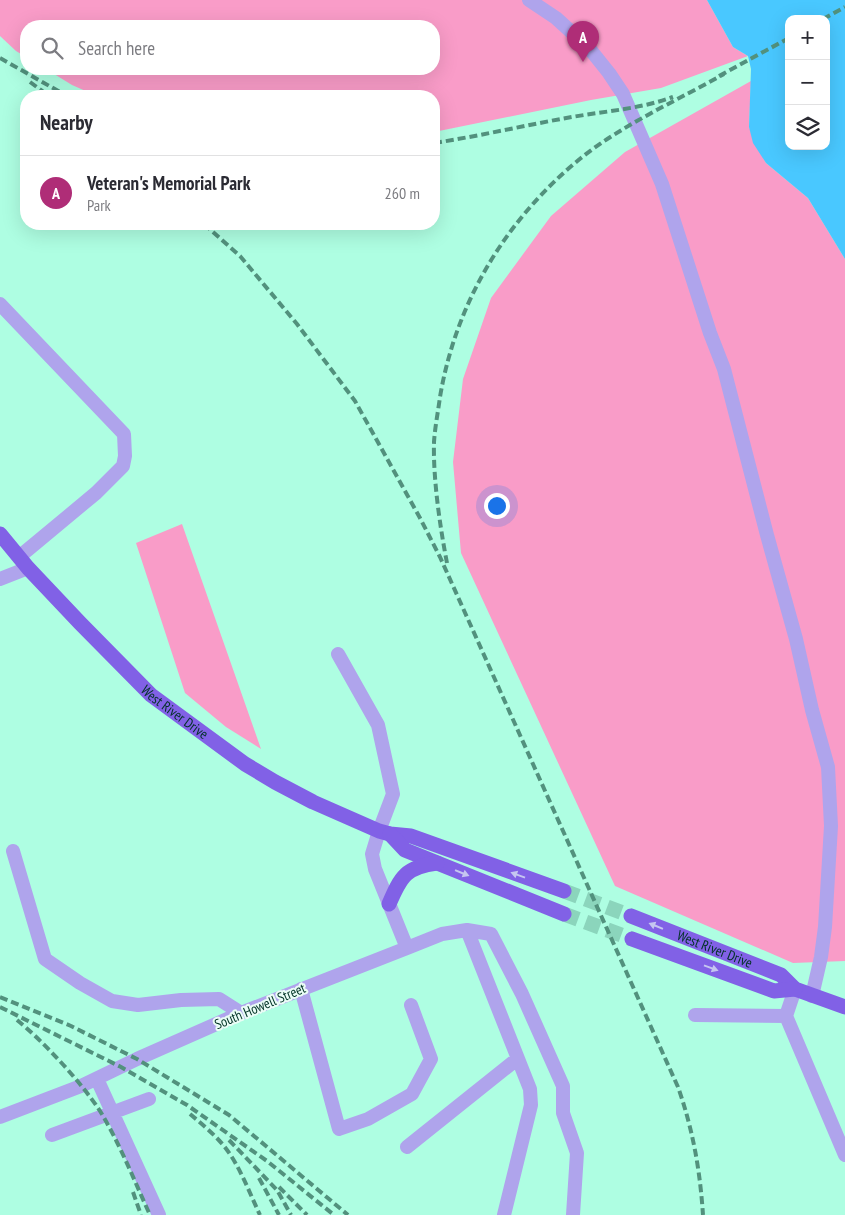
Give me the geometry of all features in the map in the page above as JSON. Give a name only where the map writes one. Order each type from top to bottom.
[{"type":"main road","name":"West River Drive","points":[[0,534],[23,562],[151,695],[245,764],[313,802],[384,832],[411,836],[564,891]]},
{"type":"main road","name":"West River Drive","points":[[384,832],[405,850],[564,914]]},
{"type":"main road","points":[[389,904],[398,882],[406,874],[420,865],[437,863]]},
{"type":"main road","name":"West River Drive","points":[[631,916],[781,975],[795,989],[845,1007]]},
{"type":"main road","name":"West River Drive","points":[[632,939],[774,991],[795,989]]},
{"type":"street","points":[[529,0],[556,18],[589,48],[623,94],[662,184],[710,333],[724,369],[828,767],[831,826],[825,918],[821,958],[812,996]]},
{"type":"street","points":[[0,304],[124,434],[125,456],[123,466],[96,493],[23,562],[0,579]]},
{"type":"street","points":[[338,654],[378,725],[393,794],[384,832],[372,854],[375,869],[407,948]]},
{"type":"street","points":[[13,851],[46,959],[52,964],[112,1001],[138,1005],[181,1000],[219,999],[241,1013]]},
{"type":"street","points":[[467,930],[530,1089],[531,1105],[504,1215]]},
{"type":"street","name":"South Howell Street","points":[[0,1118],[97,1079],[137,1059],[241,1013],[442,934],[467,930],[491,934],[522,994],[563,1086],[563,1113],[577,1153],[573,1215]]},
{"type":"street","points":[[301,989],[338,1129],[368,1119],[412,1094],[431,1059],[411,1006]]},
{"type":"street","points":[[795,989],[786,1016],[845,1156]]},
{"type":"street","points":[[695,1015],[786,1016]]},
{"type":"street","points":[[407,1147],[517,1059]]},
{"type":"street","points":[[97,1079],[159,1215]]},
{"type":"street","points":[[52,1135],[149,1100]]},
{"type":"shaded area","points":[[0,0],[707,0],[733,47],[748,56],[661,88],[591,100],[440,131],[440,90],[83,90],[56,75],[440,75],[440,20],[20,20],[20,53],[0,36]]},
{"type":"shaded area","points":[[751,81],[749,127],[766,163],[808,198],[845,259],[845,961],[793,963],[615,886],[461,553],[453,462],[463,379],[491,298],[551,216],[625,152]]},
{"type":"shaded area","points":[[182,524],[261,749],[226,727],[185,693],[136,543]]},
{"type":"water","points":[[707,0],[845,0],[845,259],[808,198],[766,163],[753,143],[749,127],[751,69],[748,56],[733,47]]},
{"type":"tunnel","points":[[564,891],[631,916]]},
{"type":"tunnel","points":[[564,914],[632,939]]},
{"type":"railway","points":[[830,15],[845,7]]},
{"type":"railway","points":[[719,76],[785,40]]},
{"type":"railway","points":[[0,58],[20,69]]},
{"type":"railway","points":[[447,563],[436,487],[434,456],[436,425],[440,397],[458,328],[488,265],[508,235],[530,208],[554,182],[581,158],[632,124],[724,74]]},
{"type":"railway","points":[[30,75],[56,90]]},
{"type":"railway","points":[[30,82],[41,90]]},
{"type":"railway","points":[[440,142],[636,107],[673,97]]},
{"type":"railway","points":[[211,230],[240,256],[297,324],[355,401],[440,557],[678,1087],[695,1150],[703,1215]]},
{"type":"railway","points":[[0,997],[71,1026],[137,1059],[229,1115],[348,1215]]},
{"type":"railway","points":[[0,1007],[121,1067],[187,1105],[267,1161],[334,1215]]},
{"type":"railway","points":[[17,1020],[39,1039],[61,1063],[100,1111],[120,1149],[150,1215]]},
{"type":"railway","points":[[190,1114],[216,1137],[230,1154],[260,1215]]},
{"type":"railway","points":[[229,1140],[277,1190],[291,1215]]},
{"type":"railway","points":[[259,1178],[279,1215]]},
{"type":"railway","points":[[279,1187],[307,1215]]},
{"type":"railway","points":[[133,1192],[141,1215]]},
{"type":"place","name":"Veteran's Memorial Park","points":[[583,62]]}]
